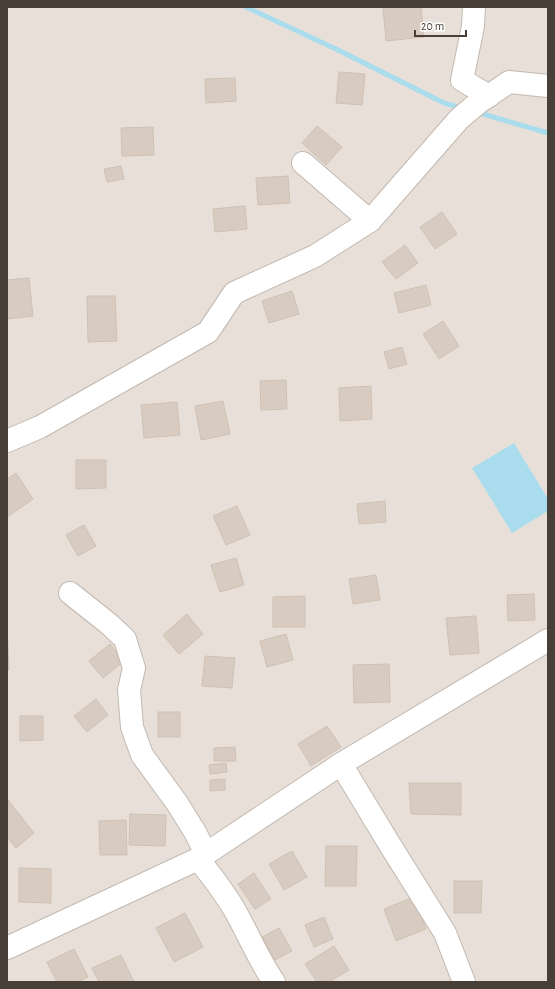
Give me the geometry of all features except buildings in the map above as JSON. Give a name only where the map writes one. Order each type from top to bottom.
[{"type":"street","points":[[474,7],[462,80],[483,100]]},
{"type":"street","points":[[7,441],[40,426],[208,332],[234,293],[315,256],[370,221],[459,119],[509,82],[548,86]]},
{"type":"street","points":[[304,163],[370,221]]},
{"type":"street","points":[[70,594],[109,624],[125,639],[134,668],[129,690],[132,726],[142,755],[177,803],[195,832],[202,857],[208,871],[233,908],[266,972],[274,982]]},
{"type":"street","points":[[7,948],[202,857],[341,764],[548,640]]},
{"type":"street","points":[[341,764],[445,933],[464,982]]},
{"type":"shaded area","points":[[7,7],[548,7],[548,982],[7,982]]},
{"type":"water","points":[[514,443],[548,499],[548,511],[512,533],[472,468]]},
{"type":"waterway","points":[[246,7],[336,49],[444,103],[462,108]]},
{"type":"waterway","points":[[476,112],[548,133]]}]
